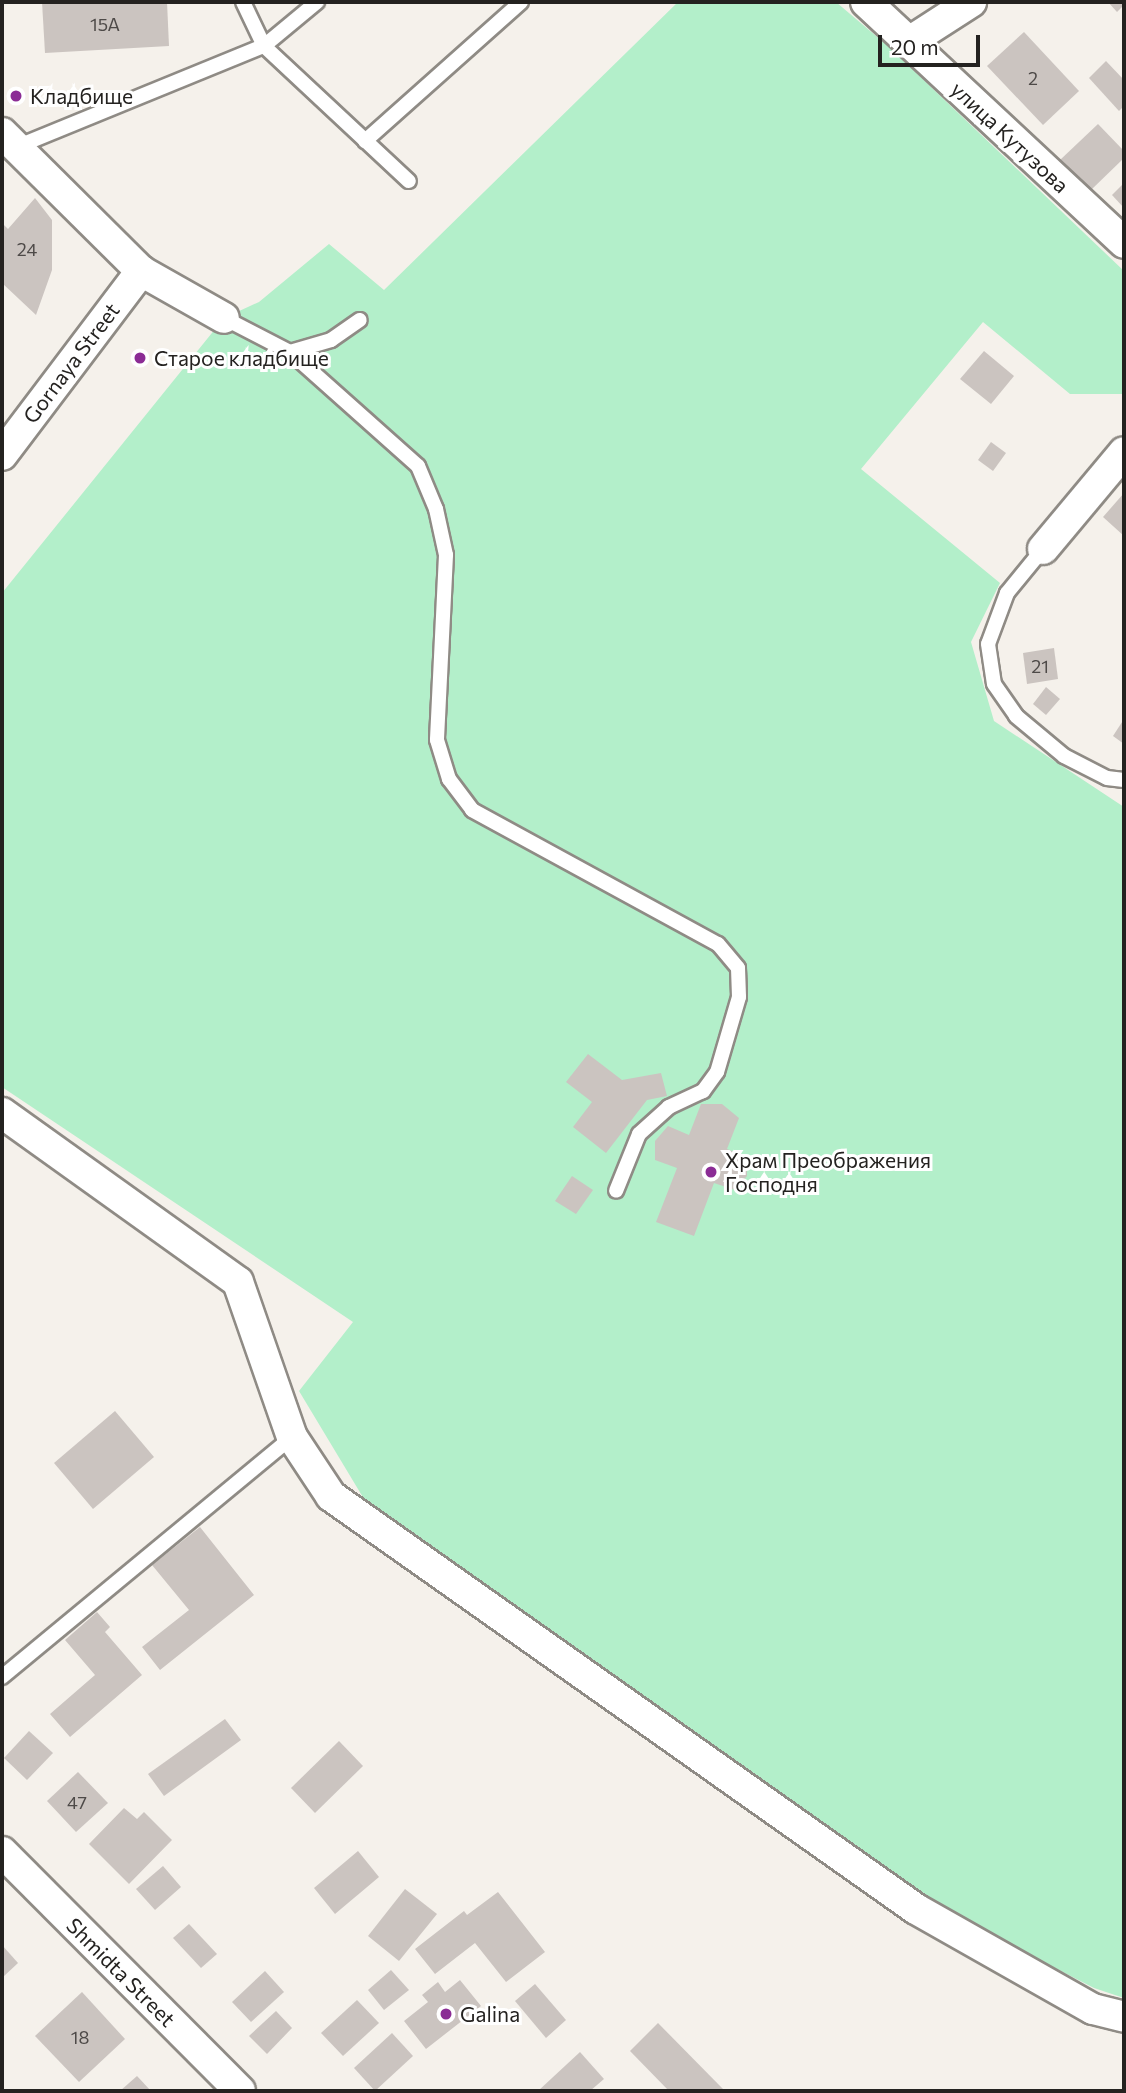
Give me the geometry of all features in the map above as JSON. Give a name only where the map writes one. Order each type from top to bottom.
[{"type":"street","name":"улица Кутузова","points":[[866,2],[1124,243]]},
{"type":"street","points":[[909,42],[971,2]]},
{"type":"street","points":[[9,140],[141,271],[224,318]]},
{"type":"street","name":"Gornaya Street","points":[[2,455],[141,271]]},
{"type":"street","points":[[1043,549],[1124,452]]},
{"type":"street","points":[[2,1113],[238,1282],[292,1437],[331,1496],[916,1909],[1093,2009],[1124,2017]]},
{"type":"street","name":"Shmidta Street","points":[[2,1852],[240,2091]]},
{"type":"lane","points":[[243,2],[264,46],[409,181]]},
{"type":"lane","points":[[9,140],[264,46],[317,2]]},
{"type":"lane","points":[[365,141],[521,2]]},
{"type":"lane","points":[[224,318],[290,352],[418,466],[436,509],[446,555],[437,740],[449,779],[464,800],[472,810],[718,944],[738,968],[739,997],[717,1072],[704,1091],[669,1107],[639,1134],[616,1191]]},
{"type":"lane","points":[[290,352],[331,340],[360,320]]},
{"type":"lane","points":[[1043,549],[1007,593],[988,644],[993,684],[1016,716],[1064,755],[1107,778],[1124,780]]},
{"type":"lane","points":[[2,1677],[292,1437]]},
{"type":"green space","points":[[678,2],[836,2],[889,47],[1124,271],[1124,394],[1070,394],[983,322],[861,469],[1000,583],[971,642],[994,721],[1124,807],[1124,1998],[1094,1988],[942,1910],[370,1509],[299,1391],[353,1322],[2,1087],[2,593],[224,318],[259,302],[329,244],[384,290]]},
{"type":"building","points":[[42,2],[167,2],[169,46],[45,53]]},
{"type":"building","points":[[1108,2],[1124,2],[1124,5],[1117,12]]},
{"type":"building","points":[[1024,32],[1079,91],[1043,125],[987,66]]},
{"type":"building","points":[[1106,61],[1124,80],[1124,106],[1119,111],[1089,78]]},
{"type":"building","points":[[1098,124],[1124,151],[1124,158],[1090,191],[1060,160]]},
{"type":"building","points":[[1124,183],[1124,208],[1112,195]]},
{"type":"building","points":[[35,198],[52,220],[52,270],[36,315],[2,283],[2,223],[8,229]]},
{"type":"building","points":[[984,351],[1014,376],[991,404],[960,379]]},
{"type":"building","points":[[991,442],[1006,453],[993,471],[978,460]]},
{"type":"building","points":[[1124,493],[1124,536],[1103,517]]},
{"type":"building","points":[[1054,648],[1058,679],[1027,684],[1023,653]]},
{"type":"building","points":[[1046,687],[1060,699],[1046,715],[1033,704]]},
{"type":"building","points":[[1124,719],[1124,744],[1113,736]]},
{"type":"building","points":[[588,1054],[622,1080],[661,1073],[667,1096],[647,1100],[606,1153],[573,1127],[592,1102],[566,1082]]},
{"type":"building","name":"Храм Преображения Господня","points":[[701,1104],[722,1104],[739,1118],[727,1149],[747,1157],[747,1176],[735,1190],[714,1183],[694,1236],[656,1222],[677,1168],[655,1160],[655,1141],[668,1126],[689,1135]]},
{"type":"building","points":[[572,1176],[593,1190],[576,1214],[555,1201]]},
{"type":"building","points":[[115,1411],[154,1457],[93,1509],[54,1463]]},
{"type":"building","points":[[200,1527],[254,1595],[160,1670],[142,1647],[189,1610],[152,1565]]},
{"type":"building","points":[[97,1612],[110,1627],[105,1632],[142,1675],[70,1737],[50,1714],[95,1675],[65,1640]]},
{"type":"building","points":[[225,1719],[241,1740],[164,1796],[148,1774]]},
{"type":"building","points":[[29,1731],[53,1753],[27,1780],[4,1758]]},
{"type":"building","points":[[339,1741],[363,1766],[315,1813],[291,1788]]},
{"type":"building","points":[[78,1772],[108,1803],[76,1832],[47,1801]]},
{"type":"building","points":[[124,1808],[137,1819],[144,1812],[172,1840],[129,1884],[89,1844]]},
{"type":"building","points":[[358,1851],[379,1877],[335,1914],[314,1888]]},
{"type":"building","points":[[163,1866],[181,1887],[155,1910],[136,1889]]},
{"type":"building","points":[[405,1889],[437,1914],[399,1961],[368,1936]]},
{"type":"building","points":[[498,1892],[545,1952],[506,1982],[475,1943],[435,1974],[415,1949],[464,1911],[467,1915]]},
{"type":"building","points":[[189,1924],[217,1954],[201,1968],[173,1938]]},
{"type":"building","points":[[2,1945],[18,1963],[2,1978]]},
{"type":"building","points":[[391,1970],[409,1990],[384,2010],[368,1990]]},
{"type":"building","points":[[265,1971],[284,1992],[251,2022],[232,2002]]},
{"type":"building","points":[[460,1980],[481,2006],[426,2049],[404,2021],[428,2002],[422,1995],[438,1982],[445,1992]]},
{"type":"building","points":[[535,1984],[566,2020],[546,2038],[515,2001]]},
{"type":"building","points":[[82,1992],[125,2039],[79,2082],[35,2036]]},
{"type":"building","points":[[357,2000],[379,2023],[343,2056],[321,2033]]},
{"type":"building","points":[[276,2011],[292,2028],[267,2054],[249,2036]]},
{"type":"building","points":[[658,2023],[723,2089],[721,2091],[669,2091],[630,2051]]},
{"type":"building","points":[[392,2033],[413,2056],[375,2091],[354,2068]]},
{"type":"building","points":[[580,2052],[604,2079],[590,2091],[538,2091]]},
{"type":"building","points":[[137,2076],[151,2091],[120,2091]]},
{"type":"place","name":"Кладбище","points":[[16,96]]},
{"type":"place","name":"Старое кладбище","points":[[140,358]]},
{"type":"place","name":"Храм Преображения Господня","points":[[711,1172]]},
{"type":"place","name":"Galina","points":[[446,2014]]}]
